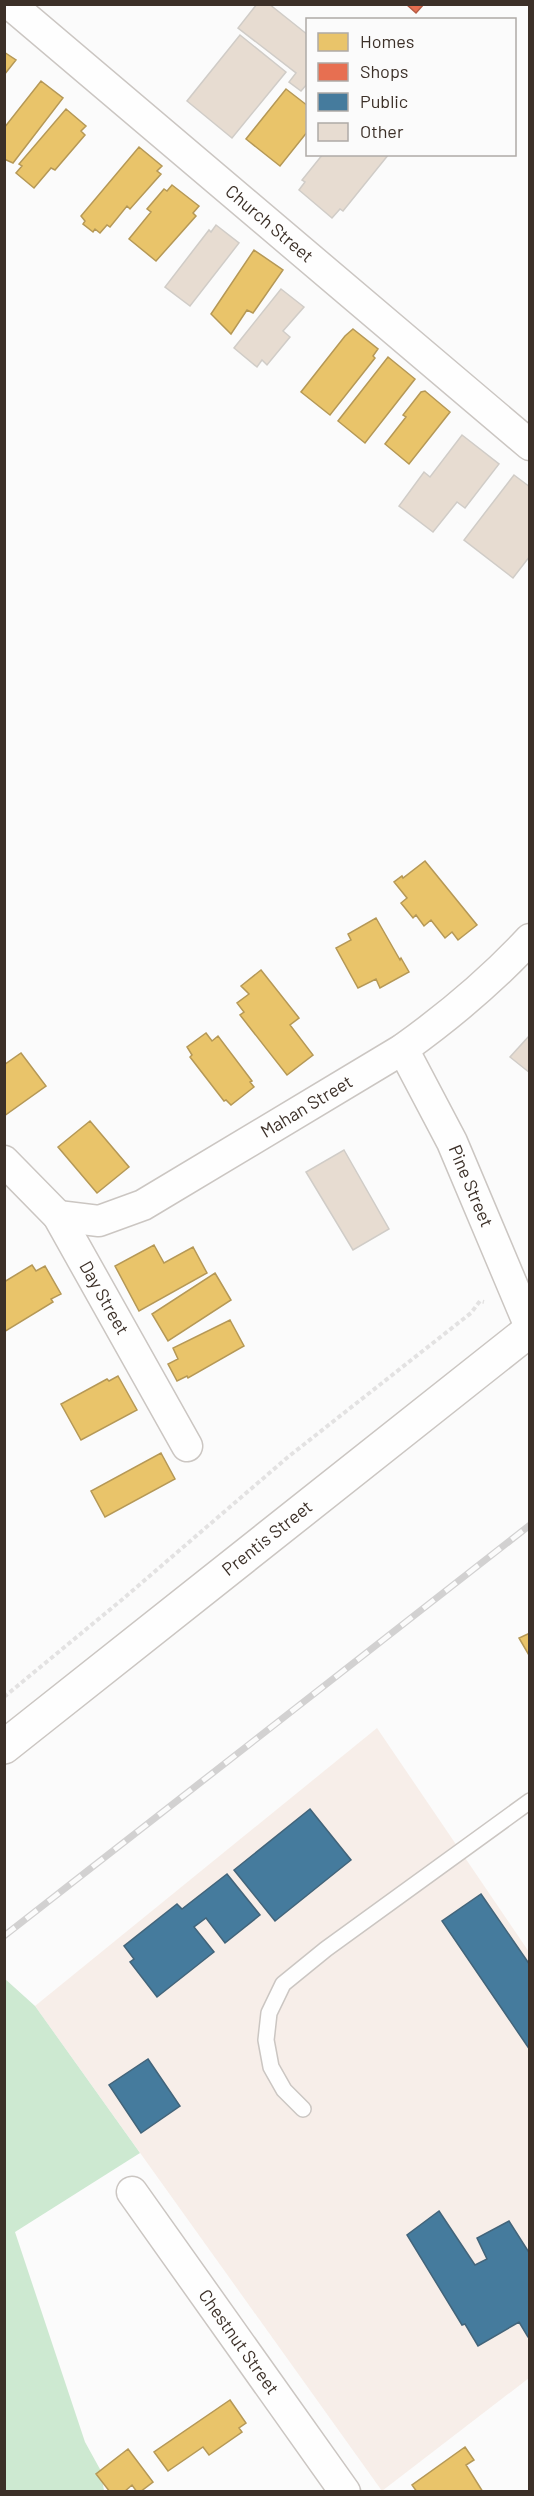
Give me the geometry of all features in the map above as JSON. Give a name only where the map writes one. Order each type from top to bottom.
[{"type":"street","name":"Church Street","points":[[10,4],[530,445]]},
{"type":"street","name":"Mahan Street","points":[[58,1216],[99,1221],[143,1205],[403,1049],[443,1020],[496,975],[530,939]]},
{"type":"street","name":"Pine Street","points":[[403,1049],[452,1142],[530,1329]]},
{"type":"street","name":"Day Street","points":[[4,1161],[58,1216],[187,1446]]},
{"type":"street","name":"Prentis Street","points":[[4,1747],[530,1329]]},
{"type":"street","name":"Chestnut Street","points":[[132,2193],[345,2492]]},
{"type":"lane","points":[[303,2109],[284,2090],[271,2067],[266,2040],[269,2013],[283,1984],[335,1942],[530,1801]]},
{"type":"path","points":[[4,1697],[124,1598],[288,1457],[471,1313],[480,1301],[491,1304]]},
{"type":"shaded area","points":[[377,1728],[529,1952],[529,2378],[382,2491],[35,2006]]},
{"type":"green space","points":[[4,1978],[35,2006],[140,2153],[15,2232],[85,2442],[101,2471],[104,2491],[5,2491]]},
{"type":"building: Homes","points":[[4,52],[16,60],[4,75]]},
{"type":"building: Homes","points":[[41,81],[63,98],[13,163],[4,159],[4,128]]},
{"type":"building: Homes","points":[[286,89],[306,104],[306,134],[280,166],[246,139]]},
{"type":"building: Homes","points":[[66,109],[86,126],[81,131],[85,135],[55,170],[51,168],[34,188],[16,173],[22,166],[19,164]]},
{"type":"building: Homes","points":[[139,147],[162,166],[157,171],[161,174],[130,209],[127,206],[110,227],[107,225],[100,233],[95,229],[93,232],[83,224],[85,221],[81,216]]},
{"type":"building: Homes","points":[[172,185],[199,206],[193,213],[196,216],[156,261],[129,239],[151,212],[147,209],[164,189],[167,191]]},
{"type":"building: Homes","points":[[254,250],[283,270],[253,313],[247,310],[231,334],[211,314]]},
{"type":"building: Homes","points":[[353,329],[378,349],[373,356],[375,358],[330,415],[301,392]]},
{"type":"building: Homes","points":[[388,357],[415,379],[365,443],[338,421]]},
{"type":"building: Homes","points":[[425,391],[450,412],[409,464],[385,444],[406,417],[403,415],[421,392]]},
{"type":"building: Homes","points":[[425,861],[477,925],[458,940],[452,932],[445,938],[431,920],[424,926],[416,915],[413,918],[401,903],[407,898],[394,882]]},
{"type":"building: Homes","points":[[376,918],[409,972],[380,988],[376,979],[358,988],[336,948],[351,940],[348,934]]},
{"type":"building: Homes","points":[[261,970],[299,1018],[290,1025],[313,1055],[287,1075],[240,1015],[244,1012],[237,1003],[249,994],[241,986]]},
{"type":"building: Homes","points":[[206,1033],[212,1041],[218,1036],[252,1081],[250,1082],[254,1087],[231,1105],[226,1100],[224,1101],[190,1057],[192,1055],[187,1047]]},
{"type":"building: Homes","points":[[21,1053],[46,1086],[4,1116],[4,1065]]},
{"type":"building: Homes","points":[[90,1121],[129,1167],[97,1193],[58,1147]]},
{"type":"building: Homes","points":[[154,1245],[164,1263],[193,1247],[207,1273],[139,1311],[115,1266]]},
{"type":"building: Homes","points":[[32,1265],[36,1271],[45,1266],[61,1294],[51,1299],[53,1302],[4,1332],[4,1282]]},
{"type":"building: Homes","points":[[215,1273],[231,1300],[168,1341],[152,1314]]},
{"type":"building: Homes","points":[[230,1320],[244,1346],[188,1378],[187,1376],[177,1381],[168,1364],[178,1359],[173,1348]]},
{"type":"building: Homes","points":[[118,1376],[137,1410],[81,1440],[61,1404],[107,1379],[109,1381]]},
{"type":"building: Homes","points":[[161,1453],[175,1479],[105,1517],[91,1491]]},
{"type":"building: Homes","points":[[530,1633],[530,1657],[519,1638]]},
{"type":"building: Homes","points":[[230,2400],[246,2423],[239,2428],[242,2432],[209,2455],[203,2447],[168,2471],[154,2452]]},
{"type":"building: Homes","points":[[465,2447],[474,2460],[466,2465],[483,2492],[417,2492],[412,2485]]},
{"type":"building: Homes","points":[[128,2449],[153,2482],[140,2492],[137,2492],[132,2485],[124,2492],[110,2492],[96,2474]]},
{"type":"building: Shops","points":[[406,4],[424,4],[416,13]]},
{"type":"building: Public","points":[[310,1809],[351,1860],[275,1921],[234,1870]]},
{"type":"building: Public","points":[[227,1874],[260,1915],[225,1943],[206,1918],[194,1927],[214,1952],[157,1997],[130,1962],[134,1959],[124,1946],[177,1904],[182,1909]]},
{"type":"building: Public","points":[[481,1894],[530,1965],[530,2050],[442,1921]]},
{"type":"building: Public","points":[[148,2059],[180,2106],[141,2133],[109,2085]]},
{"type":"building: Public","points":[[439,2211],[475,2265],[487,2259],[477,2238],[509,2221],[530,2254],[530,2337],[519,2322],[478,2346],[465,2324],[462,2325],[407,2235]]},
{"type":"building: Other","points":[[257,4],[269,4],[306,33],[306,85],[301,91],[289,82],[296,73],[238,28]]},
{"type":"building: Other","points":[[240,35],[286,72],[232,138],[187,101]]},
{"type":"building: Other","points":[[321,156],[387,156],[343,211],[340,209],[332,218],[299,190],[305,182],[302,180]]},
{"type":"building: Other","points":[[216,225],[239,243],[190,306],[165,287],[209,230],[211,232]]},
{"type":"building: Other","points":[[281,289],[304,307],[283,331],[290,337],[267,365],[262,360],[257,367],[234,348]]},
{"type":"building: Other","points":[[462,435],[499,464],[465,508],[457,502],[433,532],[399,506],[424,472],[430,477]]},
{"type":"building: Other","points":[[514,475],[530,487],[530,556],[513,578],[464,540]]},
{"type":"building: Other","points":[[530,1035],[530,1073],[510,1057]]},
{"type":"building: Other","points":[[344,1150],[389,1229],[353,1250],[306,1172]]},
{"type":"railway","points":[[4,1936],[530,1525]]}]
